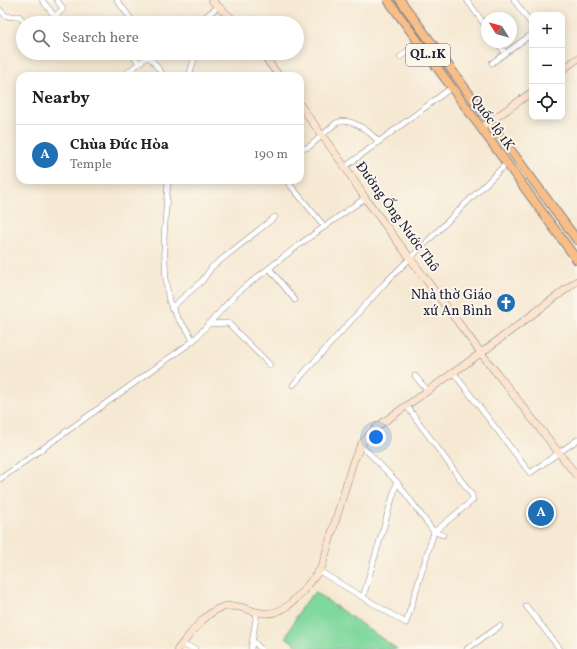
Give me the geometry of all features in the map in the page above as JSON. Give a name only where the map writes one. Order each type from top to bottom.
[{"type":"main road","name":"Quốc lộ 1K","points":[[388,0],[577,260]]},
{"type":"main road","name":"Quốc lộ 1K","points":[[400,0],[577,240]]},
{"type":"street","points":[[42,0],[55,16],[63,9],[57,0]]},
{"type":"street","points":[[117,0],[129,16]]},
{"type":"street","points":[[212,0],[218,7],[231,16]]},
{"type":"street","points":[[467,0],[481,20]]},
{"type":"street","points":[[514,0],[529,20]]},
{"type":"street","points":[[209,15],[218,7]]},
{"type":"street","points":[[0,10],[9,18],[16,17]]},
{"type":"street","points":[[492,63],[529,36]]},
{"type":"street","points":[[400,57],[419,42]]},
{"type":"street","points":[[501,48],[505,53]]},
{"type":"street","points":[[565,67],[577,59]]},
{"type":"street","points":[[128,72],[143,60]]},
{"type":"street","points":[[154,60],[161,72]]},
{"type":"street","points":[[190,72],[194,60]]},
{"type":"street","points":[[267,60],[276,72]]},
{"type":"street","points":[[345,167],[451,88]]},
{"type":"street","points":[[481,128],[529,94]]},
{"type":"street","name":"Đường Ống Nước Thô","points":[[304,110],[345,167],[365,198],[481,353],[577,476]]},
{"type":"street","points":[[304,148],[310,146],[340,121],[358,125],[366,129],[379,142]]},
{"type":"street","points":[[293,385],[386,282],[506,164]]},
{"type":"street","points":[[168,184],[164,238],[166,282],[171,308],[188,331],[193,341]]},
{"type":"street","points":[[289,184],[325,226]]},
{"type":"street","points":[[0,479],[193,341],[237,294],[325,226],[365,198]]},
{"type":"street","points":[[171,308],[202,281],[212,267],[275,217]]},
{"type":"street","points":[[269,268],[295,300]]},
{"type":"street","points":[[180,647],[194,630],[218,609],[236,606],[257,612],[268,613],[277,612],[284,609],[294,601],[319,571],[325,556],[353,462],[361,445],[368,435],[406,405],[481,353],[577,281]]},
{"type":"street","points":[[210,324],[228,323],[270,365]]},
{"type":"street","points":[[453,372],[530,473],[577,440]]},
{"type":"street","points":[[415,376],[427,390]]},
{"type":"street","points":[[319,571],[405,623],[407,622],[434,532],[443,523],[473,500],[473,497],[406,405]]},
{"type":"street","points":[[361,445],[397,482],[434,532],[443,535]]},
{"type":"street","points":[[363,597],[397,482]]},
{"type":"street","points":[[526,606],[560,649]]},
{"type":"street","points":[[251,649],[257,612]]},
{"type":"street","points":[[467,649],[500,626]]},
{"type":"street","points":[[253,641],[261,649]]},
{"type":"street","points":[[180,647],[195,649]]},
{"type":"green space","points":[[315,592],[397,649],[301,649],[286,637],[301,608]]},
{"type":"place","name":"Nhà thờ Giáo xứ An Bình","points":[[506,303]]},
{"type":"place","name":"Chùa Đức Hòa","points":[[541,513]]}]
